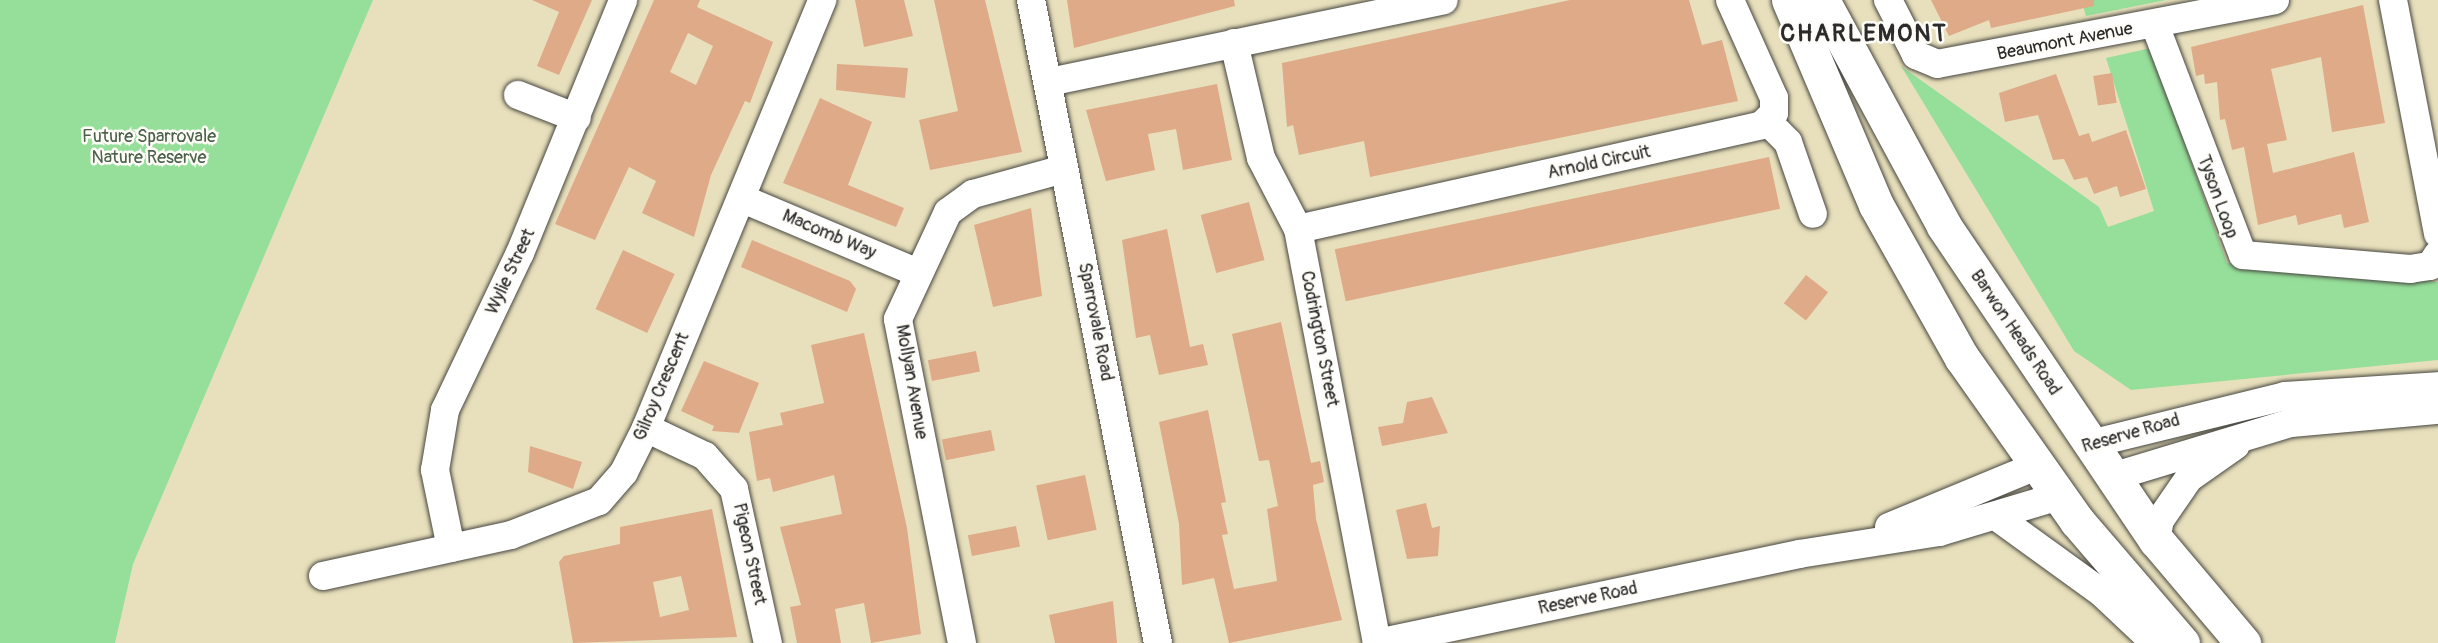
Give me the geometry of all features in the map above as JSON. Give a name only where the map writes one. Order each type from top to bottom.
[{"type":"main road","points":[[1789,0],[1831,108],[1905,261],[2036,466],[2182,643]]},
{"type":"main road","name":"Barwon Heads Road","points":[[1822,0],[1912,173],[2156,540],[2243,643]]},
{"type":"main road","name":"Reserve Road","points":[[2036,466],[2090,444]]},
{"type":"main road","name":"Reserve Road","points":[[2059,496],[2112,477]]},
{"type":"street","name":"Wylie Street","points":[[451,548],[435,470],[445,410],[577,118],[623,0]]},
{"type":"street","name":"Gilroy Crescent","points":[[323,576],[555,523],[599,501],[624,472],[646,428],[743,199],[822,0]]},
{"type":"street","name":"Sparrovale Road","points":[[1031,0],[1158,643]]},
{"type":"street","points":[[1049,82],[1444,0]]},
{"type":"street","points":[[1730,0],[1772,94],[1768,122],[1788,142],[1813,214]]},
{"type":"street","name":"Beaumont Avenue","points":[[1888,0],[1916,55],[1937,64],[2155,25],[2275,0]]},
{"type":"street","name":"Tyson Loop","points":[[2155,25],[2243,256],[2410,270],[2437,252],[2393,0]]},
{"type":"street","name":"Codrington Street","points":[[1234,43],[1261,158],[1298,229],[1377,643]]},
{"type":"street","points":[[518,95],[577,118]]},
{"type":"street","name":"Arnold Circuit","points":[[1298,229],[1768,122]]},
{"type":"street","name":"Mollyan Avenue","points":[[962,643],[898,329],[916,272],[937,227],[959,202],[1064,169]]},
{"type":"street","name":"Macomb Way","points":[[743,199],[916,272]]},
{"type":"street","name":"Reserve Road","points":[[2090,444],[2285,396],[2438,386]]},
{"type":"street","name":"Reserve Road","points":[[2112,477],[2291,423],[2438,410]]},
{"type":"street","points":[[2156,540],[2160,520],[2196,471],[2291,423]]},
{"type":"street","name":"Pigeon Street","points":[[646,428],[705,456],[734,489],[768,643]]},
{"type":"street","name":"Reserve Road","points":[[1799,554],[1941,509],[2036,466]]},
{"type":"street","name":"Reserve Road","points":[[1377,643],[1799,554],[1997,517],[2059,496]]},
{"type":"street","points":[[1997,517],[2102,593],[2155,643]]},
{"type":"green space","name":"Future Sparrovale Nature Reserve","points":[[0,0],[373,0],[133,564],[115,643],[0,643]]},
{"type":"green space","points":[[2081,0],[2166,0],[2086,16]]},
{"type":"green space","points":[[2151,48],[2227,263],[2438,282],[2438,360],[2131,390],[2074,351],[1901,66],[2099,207],[2108,227],[2154,211],[2106,58]]},
{"type":"building","points":[[532,0],[592,0],[559,75],[537,66],[559,12]]},
{"type":"building","points":[[654,0],[700,0],[697,7],[773,42],[750,103],[745,101],[711,175],[694,237],[642,213],[656,181],[629,167],[595,240],[555,224]],"holes":[[[688,33],[713,46],[696,85],[670,72]]]},
{"type":"building","points":[[855,0],[904,0],[913,36],[864,47]]},
{"type":"building","points":[[934,0],[985,0],[1022,152],[930,170],[919,120],[958,111]]},
{"type":"building","points":[[1067,0],[1234,0],[1235,6],[1074,48]]},
{"type":"building","points":[[1570,0],[1689,0],[1702,45],[1722,40],[1738,101],[1370,177],[1364,141],[1299,155],[1293,125],[1287,127],[1282,63]]},
{"type":"building","points":[[1931,0],[2094,0],[2094,6],[1991,28],[1989,20],[1949,36]]},
{"type":"building","points":[[2363,5],[2385,123],[2332,132],[2321,57],[2271,69],[2287,140],[2267,144],[2273,173],[2354,152],[2369,222],[2344,228],[2341,214],[2298,225],[2296,215],[2258,225],[2244,147],[2232,150],[2225,119],[2220,120],[2217,82],[2205,84],[2204,74],[2196,76],[2191,47]]},
{"type":"building","points":[[837,64],[908,68],[905,98],[836,90]]},
{"type":"building","points":[[2112,73],[2117,103],[2098,106],[2093,76]]},
{"type":"building","points":[[2056,74],[2079,136],[2089,133],[2092,142],[2126,130],[2146,189],[2120,197],[2117,186],[2094,194],[2087,177],[2074,180],[2064,159],[2053,160],[2038,115],[2005,122],[1999,93]]},
{"type":"building","points":[[1217,84],[1232,160],[1183,170],[1176,129],[1148,134],[1155,170],[1106,181],[1086,110]]},
{"type":"building","points":[[820,98],[872,122],[848,185],[904,208],[896,227],[783,183]]},
{"type":"building","points":[[1769,157],[1780,209],[1346,301],[1335,249]]},
{"type":"building","points":[[1249,202],[1265,260],[1216,273],[1201,215]]},
{"type":"building","points":[[1031,208],[1042,296],[993,307],[974,225]]},
{"type":"building","points":[[1167,229],[1190,347],[1203,344],[1208,365],[1159,375],[1150,335],[1136,338],[1122,240]]},
{"type":"building","points":[[752,240],[850,281],[856,289],[847,312],[741,267]]},
{"type":"building","points":[[623,250],[675,274],[647,333],[596,309]]},
{"type":"building","points":[[1806,275],[1828,292],[1806,321],[1784,303]]},
{"type":"building","points":[[1281,322],[1311,463],[1320,461],[1324,482],[1313,485],[1316,519],[1342,620],[1229,643],[1214,578],[1182,585],[1179,524],[1159,422],[1208,410],[1226,502],[1221,503],[1228,534],[1222,535],[1234,589],[1277,581],[1267,509],[1278,506],[1269,460],[1259,461],[1232,334]]},
{"type":"building","points":[[864,333],[907,528],[921,634],[871,643],[864,603],[835,609],[841,643],[797,643],[790,607],[801,605],[780,527],[842,514],[834,475],[773,492],[770,478],[757,481],[749,432],[783,425],[780,413],[824,403],[811,345]]},
{"type":"building","points":[[976,351],[980,372],[932,381],[928,360]]},
{"type":"building","points":[[704,361],[759,383],[739,433],[712,431],[714,426],[681,411]]},
{"type":"building","points":[[1432,397],[1448,433],[1382,446],[1378,427],[1403,423],[1407,402]]},
{"type":"building","points":[[991,430],[995,451],[946,460],[942,440]]},
{"type":"building","points":[[530,446],[582,462],[573,489],[528,472]]},
{"type":"building","points":[[1085,475],[1097,530],[1048,540],[1036,485]]},
{"type":"building","points":[[1426,503],[1432,528],[1440,526],[1438,556],[1407,559],[1396,510]]},
{"type":"building","points":[[712,509],[737,637],[573,643],[559,562],[564,556],[620,544],[620,527]],"holes":[[[681,576],[689,610],[660,617],[653,582]]]},
{"type":"building","points":[[1016,526],[1020,547],[972,556],[968,535]]},
{"type":"building","points":[[1113,601],[1117,643],[1055,643],[1049,615]]},
{"type":"district","name":"CHARLEMONT","points":[[1864,34]]}]
